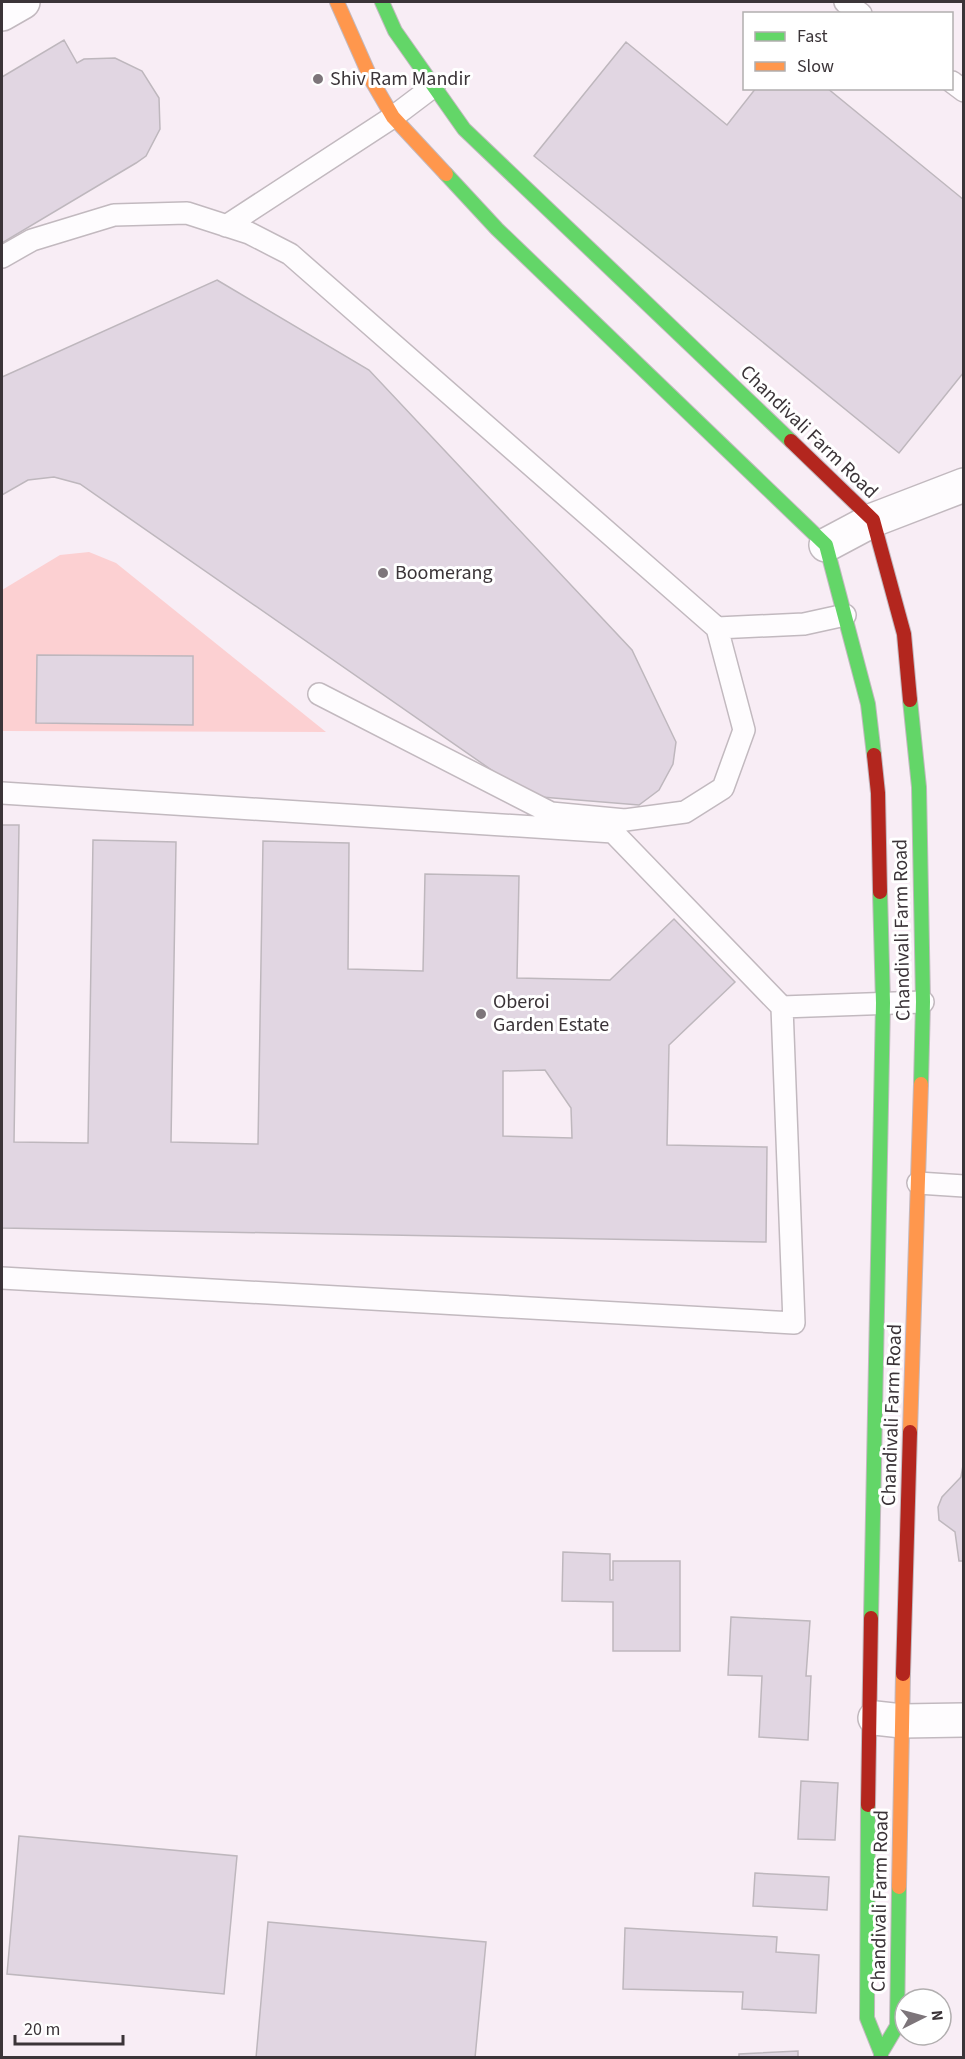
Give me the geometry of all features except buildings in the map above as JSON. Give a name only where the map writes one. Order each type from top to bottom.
[{"type":"street","points":[[2,14],[23,2]]},
{"type":"street","points":[[337,2],[372,81],[393,117],[496,229],[826,545],[845,615],[868,704],[878,793],[883,1003],[869,1718],[867,2018],[881,2055]]},
{"type":"street","name":"Chandivali Farm Road","points":[[382,2],[395,31],[464,129],[873,520],[904,634],[919,787],[923,1002],[902,1721],[897,2026],[881,2055]]},
{"type":"street","points":[[826,545],[873,520],[963,485]]},
{"type":"street","points":[[869,1718],[902,1721],[963,1720]]},
{"type":"lane","points":[[846,2],[858,12]]},
{"type":"lane","points":[[226,226],[393,117],[434,86]]},
{"type":"lane","points":[[2,257],[32,240],[114,215],[187,213],[249,233],[290,254],[717,628],[744,730],[723,788],[686,813],[625,820],[551,813],[319,693]]},
{"type":"lane","points":[[717,628],[804,624],[845,615]]},
{"type":"lane","points":[[2,793],[613,832],[782,1007],[794,1323],[2,1278]]},
{"type":"lane","points":[[782,1007],[923,1002]]},
{"type":"lane","points":[[918,1183],[963,1186]]},
{"type":"shaded area","points":[[89,552],[116,563],[326,732],[2,731],[2,590],[60,555]]},
{"type":"traffic: fast","points":[[382,2],[395,31],[464,129],[791,441]]},
{"type":"traffic: fast","points":[[446,174],[497,229],[826,545],[868,704],[874,755]]},
{"type":"traffic: fast","points":[[910,700],[919,787],[923,1002],[921,1084]]},
{"type":"traffic: fast","points":[[871,1618],[883,1003],[880,892]]},
{"type":"traffic: fast","points":[[868,1805],[867,2018],[881,2053]]},
{"type":"traffic: fast","points":[[881,2058],[881,2053],[897,2026],[899,1887]]},
{"type":"traffic: slow","points":[[337,2],[372,81],[393,117],[446,174]]},
{"type":"traffic: slow","points":[[910,1432],[921,1084]]},
{"type":"traffic: slow","points":[[899,1887],[903,1674]]},
{"type":"traffic: jam","points":[[791,441],[873,520],[904,634],[910,700]]},
{"type":"traffic: jam","points":[[874,755],[878,793],[880,892]]},
{"type":"traffic: jam","points":[[903,1674],[910,1432]]},
{"type":"traffic: jam","points":[[868,1805],[871,1618]]},
{"type":"place","name":"Shiv Ram Mandir","points":[[318,79]]},
{"type":"place","name":"Boomerang","points":[[383,573]]},
{"type":"place","name":"Oberoi Garden Estate","points":[[481,1014]]}]
